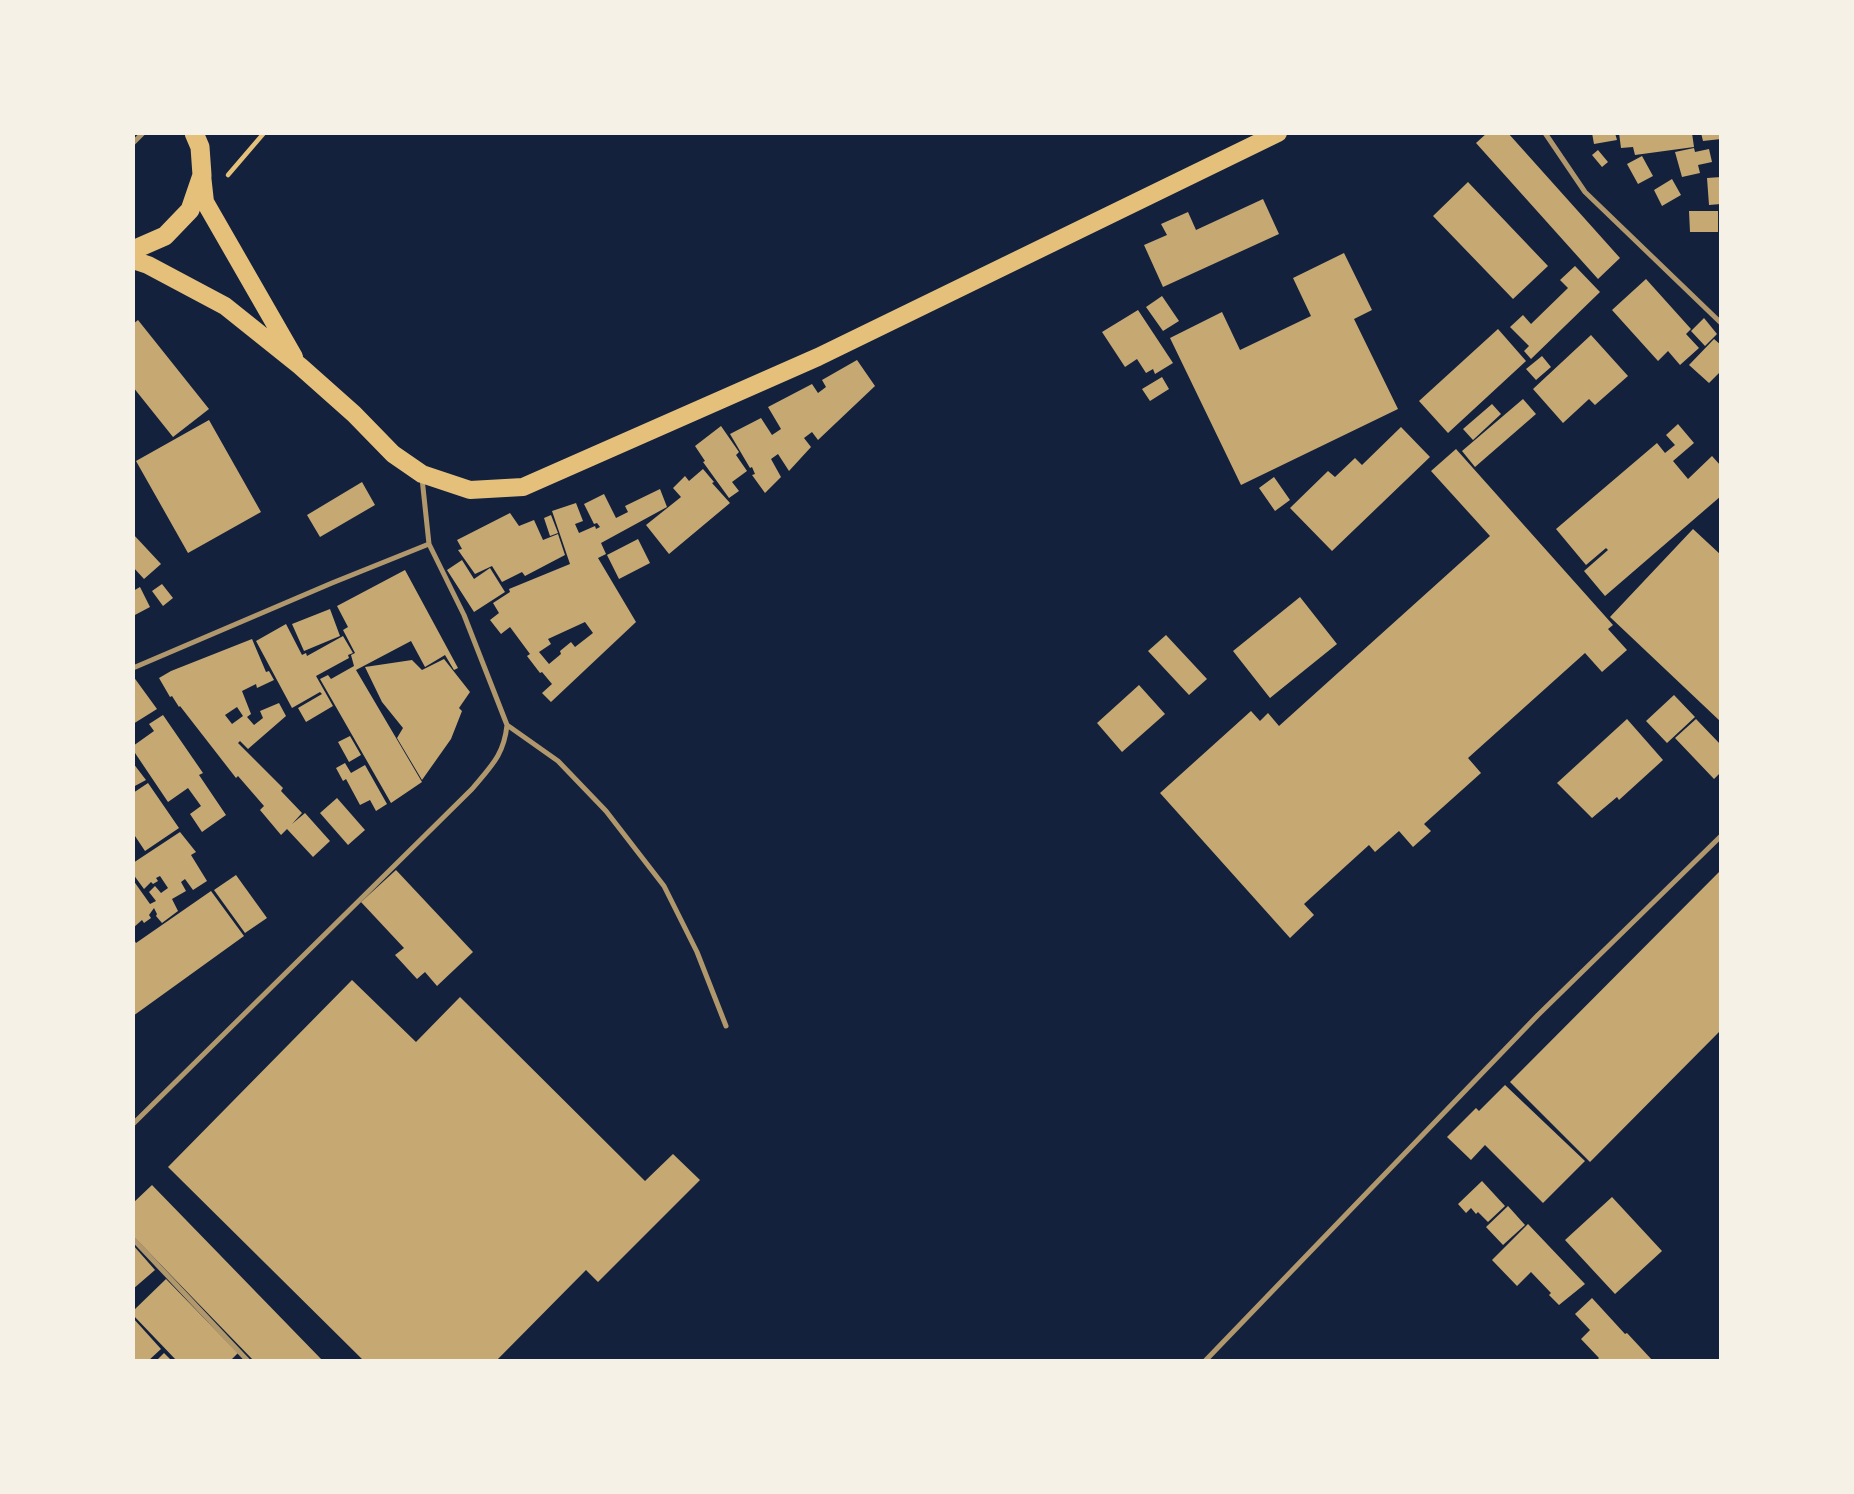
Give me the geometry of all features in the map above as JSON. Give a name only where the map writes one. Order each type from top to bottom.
[{"type":"highway","points":[[133,250],[165,236],[190,210],[202,175],[202,138]]},
{"type":"main road","points":[[133,260],[148,265],[225,306],[300,366],[354,414],[393,454],[422,474],[470,490],[523,487],[818,357],[1278,133]]},
{"type":"main road","points":[[202,138],[205,202],[300,366]]},
{"type":"lane","points":[[133,143],[143,133]]},
{"type":"lane","points":[[1545,133],[1585,192],[1721,323]]},
{"type":"lane","points":[[133,1124],[472,789],[499,756],[507,725],[464,615],[429,544],[422,474]]},
{"type":"lane","points":[[133,668],[429,544]]},
{"type":"lane","points":[[507,725],[558,761],[597,801],[664,886],[697,952],[726,1026]]},
{"type":"lane","points":[[1205,1361],[1538,1015],[1721,836]]},
{"type":"lane","points":[[133,1239],[248,1361]]},
{"type":"building","points":[[1487,133],[1508,133],[1620,258],[1598,279],[1476,143]]},
{"type":"building","points":[[1592,133],[1615,133],[1617,140],[1594,144]]},
{"type":"building","points":[[1619,133],[1692,133],[1694,147],[1635,155],[1633,147],[1621,148]]},
{"type":"building","points":[[1701,133],[1721,133],[1721,139],[1703,141]]},
{"type":"building","points":[[1694,148],[1695,152],[1709,149],[1712,162],[1698,165],[1700,173],[1682,177],[1675,152]]},
{"type":"building","points":[[1598,150],[1608,162],[1602,167],[1592,155]]},
{"type":"building","points":[[1642,156],[1653,176],[1638,184],[1627,164]]},
{"type":"building","points":[[1721,177],[1721,204],[1709,205],[1707,178]]},
{"type":"building","points":[[1672,179],[1681,195],[1662,206],[1654,190]]},
{"type":"building","points":[[1468,182],[1548,266],[1513,299],[1433,216]]},
{"type":"building","points":[[1263,199],[1279,234],[1163,287],[1144,245],[1167,235],[1161,224],[1188,212],[1196,230]]},
{"type":"building","points":[[1689,211],[1718,211],[1718,232],[1690,232]]},
{"type":"building","points":[[1344,253],[1372,310],[1354,319],[1398,409],[1241,485],[1170,338],[1222,312],[1240,350],[1311,316],[1293,278]]},
{"type":"building","points":[[1575,266],[1600,292],[1531,359],[1524,351],[1529,346],[1510,327],[1523,315],[1531,324],[1568,288],[1560,280]]},
{"type":"building","points":[[1646,279],[1691,329],[1686,334],[1699,348],[1680,365],[1668,351],[1658,361],[1612,310]]},
{"type":"building","points":[[1162,296],[1179,321],[1163,331],[1146,307]]},
{"type":"building","points":[[1138,310],[1173,363],[1155,374],[1153,369],[1146,373],[1137,359],[1125,367],[1102,332]]},
{"type":"building","points":[[1704,318],[1717,334],[1705,346],[1691,331]]},
{"type":"building","points":[[138,320],[209,409],[173,437],[133,387],[133,324]]},
{"type":"building","points":[[1498,329],[1526,361],[1448,433],[1419,401]]},
{"type":"building","points":[[1591,335],[1628,376],[1595,405],[1589,399],[1563,423],[1533,389]]},
{"type":"building","points":[[1714,339],[1721,345],[1721,371],[1709,383],[1689,365]]},
{"type":"building","points":[[1542,356],[1551,367],[1536,380],[1526,369]]},
{"type":"building","points":[[857,360],[875,386],[818,440],[812,432],[804,438],[811,447],[789,471],[778,454],[771,459],[781,477],[765,493],[730,434],[761,418],[772,435],[781,429],[768,407],[812,384],[818,393],[826,387],[822,380]]},
{"type":"building","points":[[1162,377],[1169,389],[1150,401],[1142,389]]},
{"type":"building","points":[[1523,399],[1536,414],[1475,467],[1462,451]]},
{"type":"building","points":[[1492,404],[1501,414],[1473,440],[1463,429]]},
{"type":"building","points":[[209,420],[261,512],[188,553],[136,461]]},
{"type":"building","points":[[1678,424],[1694,443],[1673,461],[1688,479],[1712,456],[1721,466],[1721,496],[1605,596],[1584,571],[1608,550],[1606,548],[1586,565],[1556,529],[1657,443],[1665,453],[1675,445],[1666,435]]},
{"type":"building","points":[[721,426],[739,452],[736,455],[747,471],[732,482],[739,491],[729,498],[695,446]]},
{"type":"building","points":[[1401,427],[1430,457],[1332,551],[1290,508],[1328,471],[1335,477],[1355,458],[1362,465]]},
{"type":"building","points":[[1456,449],[1613,625],[1608,629],[1627,650],[1602,672],[1585,653],[1468,758],[1481,773],[1424,824],[1431,831],[1413,847],[1399,831],[1375,852],[1369,845],[1304,904],[1314,915],[1290,938],[1160,793],[1251,711],[1260,721],[1268,713],[1279,726],[1490,536],[1431,471]]},
{"type":"building","points":[[703,469],[730,503],[669,554],[646,525],[681,497],[673,488],[685,476],[689,481]]},
{"type":"building","points":[[1274,477],[1290,500],[1275,511],[1259,488]]},
{"type":"building","points":[[362,482],[375,505],[320,537],[307,515]]},
{"type":"building","points":[[660,489],[667,507],[601,543],[606,554],[598,558],[636,622],[551,702],[542,693],[552,684],[527,656],[530,654],[510,627],[501,634],[490,620],[499,613],[493,603],[510,592],[509,589],[570,564],[552,511],[576,503],[583,521],[575,524],[579,533],[595,526],[596,529],[600,527],[597,523],[594,524],[584,504],[604,494],[616,518],[628,512],[625,506]],"holes":[[[585,622],[593,633],[575,647],[571,642],[549,664],[539,652],[551,644],[548,639]]]},
{"type":"building","points":[[510,513],[519,526],[534,520],[543,540],[558,534],[565,555],[525,576],[522,572],[502,582],[492,566],[475,574],[458,550],[462,549],[457,540]]},
{"type":"building","points":[[551,515],[558,533],[550,536],[544,518]]},
{"type":"building","points":[[1693,529],[1721,555],[1721,722],[1610,617]]},
{"type":"building","points":[[133,534],[161,564],[144,579],[133,567]]},
{"type":"building","points":[[638,539],[650,563],[619,579],[607,555]]},
{"type":"building","points":[[462,560],[474,579],[490,568],[505,592],[474,612],[447,570]]},
{"type":"building","points":[[405,570],[458,668],[454,670],[445,655],[425,667],[411,641],[356,670],[422,782],[391,803],[320,679],[328,675],[331,679],[354,666],[351,655],[355,653],[343,630],[348,627],[337,606]]},
{"type":"building","points":[[162,584],[173,598],[163,606],[152,591]]},
{"type":"building","points":[[140,587],[150,607],[133,616],[133,591]]},
{"type":"building","points":[[1300,597],[1337,644],[1270,698],[1233,651]]},
{"type":"building","points":[[330,609],[340,636],[304,651],[292,624]]},
{"type":"building","points":[[286,624],[302,655],[306,653],[307,656],[343,636],[353,653],[348,655],[349,658],[316,676],[333,706],[306,722],[298,708],[322,694],[320,692],[292,708],[256,641]]},
{"type":"building","points":[[1166,635],[1207,679],[1189,695],[1148,651]]},
{"type":"building","points":[[252,639],[266,672],[269,671],[274,680],[242,691],[251,714],[247,717],[254,725],[263,718],[260,711],[279,703],[286,716],[248,749],[240,741],[238,743],[283,788],[281,791],[302,813],[292,824],[305,813],[330,841],[313,857],[287,829],[281,835],[260,810],[264,806],[238,776],[236,778],[172,696],[170,697],[159,678]],"holes":[[[237,707],[243,716],[232,724],[225,715]]]},
{"type":"building","points":[[444,659],[470,692],[459,708],[462,711],[451,739],[422,780],[397,738],[403,728],[382,702],[365,667],[412,660],[422,670]]},
{"type":"building","points":[[133,676],[157,709],[133,724]]},
{"type":"building","points":[[1139,685],[1165,714],[1122,752],[1097,723]]},
{"type":"building","points":[[1674,695],[1695,717],[1667,743],[1646,721]]},
{"type":"building","points":[[163,715],[203,773],[199,775],[226,815],[202,832],[190,814],[201,806],[188,788],[168,802],[133,750],[133,746],[154,731],[149,724]]},
{"type":"building","points":[[1627,719],[1663,760],[1619,800],[1617,797],[1592,818],[1557,783]]},
{"type":"building","points":[[1696,719],[1721,745],[1721,772],[1714,779],[1675,738]]},
{"type":"building","points":[[350,736],[361,755],[349,762],[338,742]]},
{"type":"building","points":[[133,763],[146,780],[133,787]]},
{"type":"building","points":[[345,763],[351,773],[365,765],[387,804],[376,811],[370,800],[360,805],[346,779],[343,781],[336,768]]},
{"type":"building","points":[[148,783],[179,828],[145,851],[133,833],[133,793]]},
{"type":"building","points":[[337,798],[365,830],[348,845],[320,813]]},
{"type":"building","points":[[180,832],[196,852],[191,855],[207,881],[193,890],[185,879],[181,882],[186,891],[172,899],[178,911],[162,923],[154,908],[149,915],[151,918],[144,923],[142,920],[133,928],[133,880],[150,904],[156,901],[149,892],[155,886],[161,893],[168,888],[160,876],[156,878],[158,881],[153,884],[151,882],[144,889],[133,874],[133,863]]},
{"type":"building","points":[[396,870],[473,952],[437,986],[425,972],[417,979],[395,955],[404,948],[361,902]]},
{"type":"building","points":[[1721,870],[1721,1030],[1590,1162],[1510,1082]]},
{"type":"building","points":[[236,875],[267,918],[245,933],[214,890]]},
{"type":"building","points":[[211,891],[244,936],[133,1016],[133,938],[136,943]]},
{"type":"building","points":[[352,980],[416,1042],[460,997],[645,1181],[673,1154],[700,1180],[598,1282],[586,1270],[496,1361],[364,1361],[168,1167]]},
{"type":"building","points":[[1505,1085],[1585,1161],[1543,1203],[1485,1145],[1471,1160],[1447,1137],[1476,1108],[1479,1111]]},
{"type":"building","points":[[1482,1181],[1505,1206],[1488,1222],[1471,1208],[1466,1213],[1458,1204]]},
{"type":"building","points":[[152,1185],[323,1361],[254,1361],[133,1236],[133,1203]]},
{"type":"building","points":[[1612,1197],[1662,1251],[1615,1294],[1565,1240]]},
{"type":"building","points":[[1508,1206],[1525,1225],[1503,1245],[1486,1227]]},
{"type":"building","points":[[1528,1224],[1585,1284],[1559,1305],[1531,1272],[1517,1286],[1492,1260]]},
{"type":"building","points":[[133,1245],[155,1270],[133,1289]]},
{"type":"building","points":[[166,1279],[238,1353],[230,1361],[177,1361],[133,1315],[133,1311]]},
{"type":"building","points":[[1592,1298],[1653,1361],[1596,1361],[1599,1358],[1581,1339],[1590,1330],[1575,1314]]},
{"type":"building","points":[[133,1318],[161,1349],[148,1361],[137,1361],[133,1357]]},
{"type":"building","points":[[164,1353],[172,1361],[156,1361]]}]
